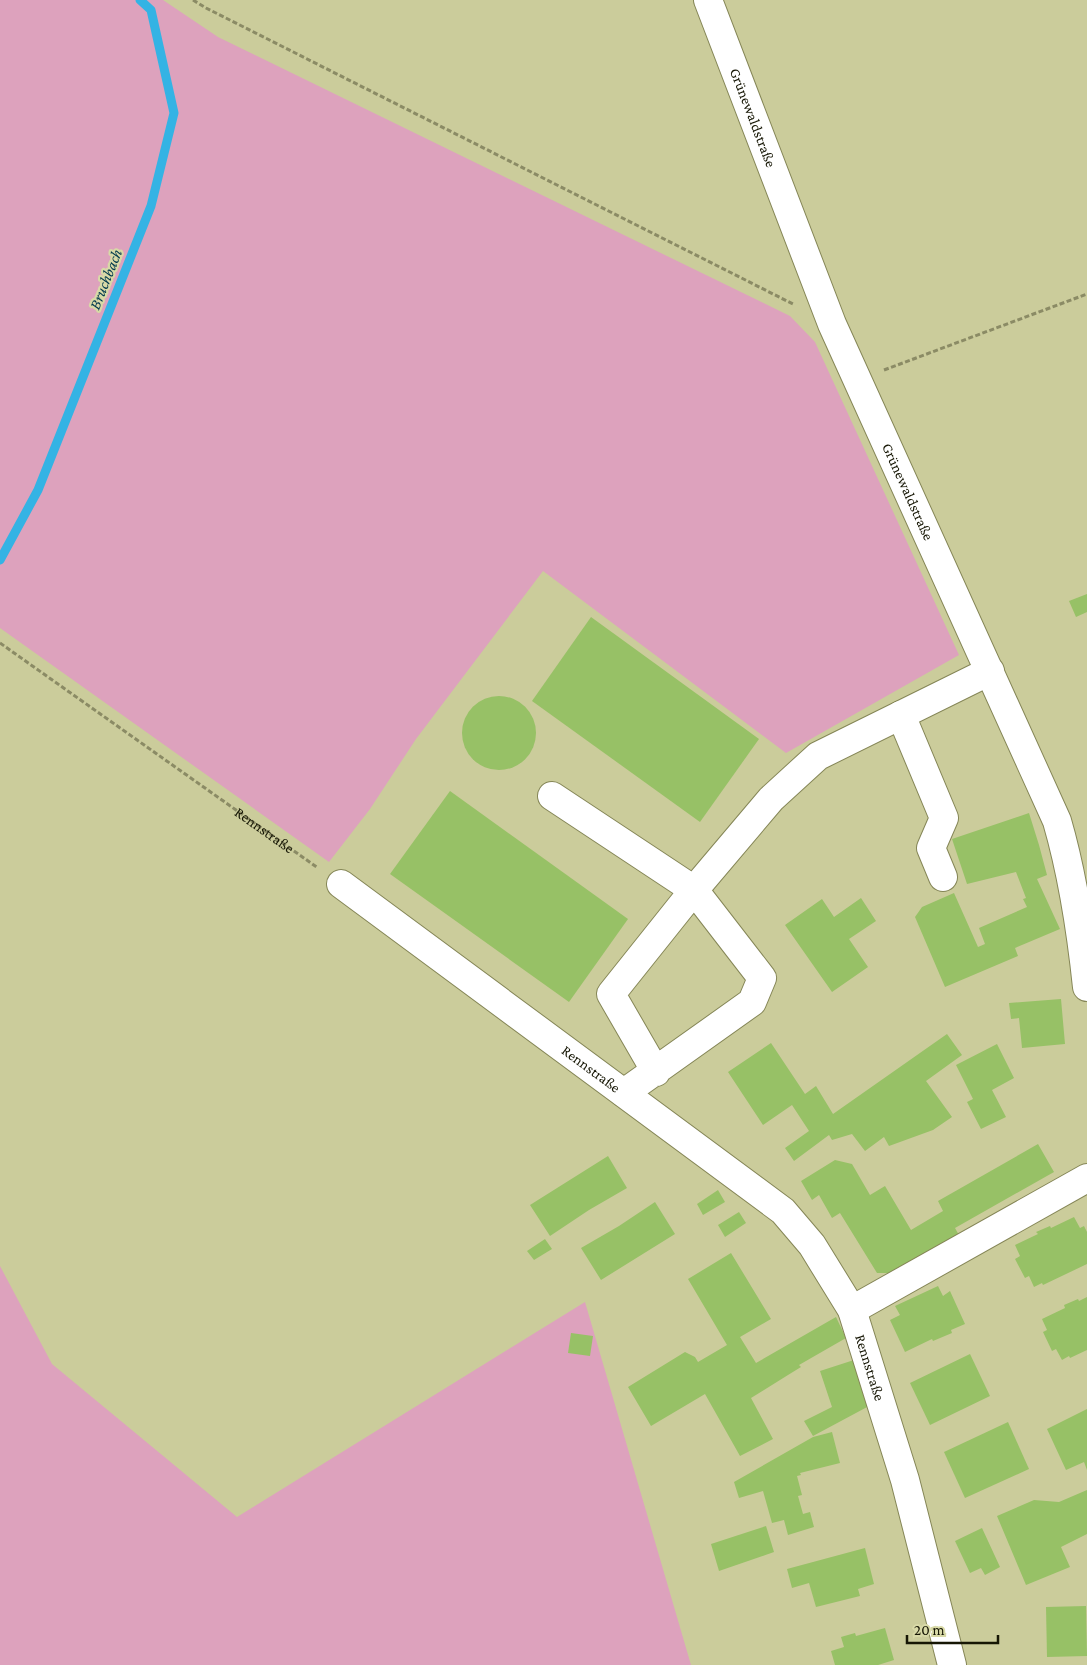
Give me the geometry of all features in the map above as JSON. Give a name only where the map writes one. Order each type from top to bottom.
[{"type":"street","name":"Grünewaldstraße","points":[[708,0],[832,324],[1056,821],[1068,860],[1076,896],[1085,945],[1087,987]]},
{"type":"street","points":[[656,1072],[611,994],[694,890],[771,799],[818,756],[990,671]]},
{"type":"street","points":[[901,715],[944,818],[931,848],[943,877]]},
{"type":"street","points":[[552,796],[694,890],[762,978],[752,1002],[624,1093]]},
{"type":"street","name":"Rennstraße","points":[[341,884],[784,1211],[812,1246],[852,1310],[905,1480],[952,1665]]},
{"type":"street","points":[[852,1310],[1087,1178]]},
{"type":"path","points":[[194,0],[214,13],[832,324]]},
{"type":"path","points":[[881,372],[1087,294]]},
{"type":"path","name":"Rennstraße","points":[[0,643],[341,884]]},
{"type":"shaded area","points":[[0,0],[163,0],[218,37],[790,316],[815,342],[959,655],[786,753],[543,571],[416,739],[370,809],[329,862],[0,628]]},
{"type":"shaded area","points":[[0,1266],[52,1364],[237,1517],[585,1302],[691,1665],[0,1665]]},
{"type":"building","points":[[1087,594],[1087,612],[1076,617],[1069,601]]},
{"type":"building","points":[[591,617],[759,739],[700,822],[532,701]]},
{"type":"building","points":[[499,696],[520,702],[530,712],[536,733],[530,754],[520,764],[499,770],[478,764],[468,754],[462,733],[468,712],[478,702]]},
{"type":"building","points":[[450,791],[628,919],[569,1002],[390,874]]},
{"type":"building","points":[[1029,813],[1047,875],[1037,879],[1060,929],[1015,948],[1018,956],[945,987],[915,917],[922,907],[954,893],[978,947],[985,944],[979,928],[1027,907],[1023,899],[1026,898],[1016,872],[967,884],[952,839]]},
{"type":"building","points":[[861,898],[876,921],[849,939],[868,967],[832,992],[785,925],[822,899],[834,917]]},
{"type":"building","points":[[1061,999],[1065,1044],[1022,1048],[1019,1018],[1011,1019],[1009,1003]]},
{"type":"building","points":[[947,1034],[962,1055],[926,1081],[952,1117],[933,1130],[889,1146],[884,1137],[865,1151],[852,1134],[832,1140],[829,1135],[794,1161],[785,1148],[809,1131],[792,1105],[763,1125],[728,1072],[771,1043],[805,1094],[816,1086],[833,1114]]},
{"type":"building","points":[[997,1044],[1014,1078],[992,1090],[1006,1117],[981,1129],[967,1102],[973,1099],[956,1065]]},
{"type":"building","points":[[1038,1144],[1054,1172],[955,1228],[960,1237],[898,1273],[877,1273],[840,1213],[832,1218],[819,1195],[812,1200],[801,1181],[835,1160],[852,1164],[870,1195],[885,1186],[911,1230],[943,1211],[938,1201]]},
{"type":"building","points":[[608,1156],[627,1188],[550,1236],[530,1205]]},
{"type":"building","points":[[718,1190],[725,1202],[703,1215],[697,1204]]},
{"type":"building","points":[[655,1202],[675,1234],[601,1280],[581,1248]]},
{"type":"building","points":[[739,1212],[746,1223],[725,1237],[718,1225]]},
{"type":"building","points":[[1074,1217],[1080,1228],[1084,1226],[1087,1232],[1087,1264],[1043,1285],[1042,1283],[1034,1287],[1029,1276],[1025,1278],[1015,1259],[1020,1256],[1015,1245],[1038,1234],[1036,1232],[1050,1226],[1051,1228]]},
{"type":"building","points":[[545,1239],[552,1249],[534,1260],[527,1251]]},
{"type":"building","points":[[731,1253],[771,1319],[740,1337],[756,1363],[836,1317],[846,1338],[799,1365],[801,1367],[751,1398],[773,1439],[740,1456],[705,1394],[651,1426],[628,1387],[685,1352],[695,1357],[698,1362],[727,1345],[688,1279]]},
{"type":"building","points":[[938,1286],[943,1296],[950,1291],[965,1324],[951,1330],[952,1333],[933,1341],[932,1339],[905,1352],[890,1320],[900,1315],[895,1306]]},
{"type":"building","points":[[1087,1297],[1087,1350],[1062,1360],[1056,1349],[1052,1351],[1043,1332],[1047,1330],[1042,1319],[1065,1308],[1064,1305]]},
{"type":"building","points":[[571,1333],[593,1336],[590,1356],[568,1353]]},
{"type":"building","points":[[970,1354],[990,1396],[930,1425],[910,1383]]},
{"type":"building","points":[[854,1360],[869,1406],[813,1436],[804,1421],[832,1407],[820,1371]]},
{"type":"building","points":[[1087,1409],[1087,1470],[1084,1462],[1066,1470],[1047,1429]]},
{"type":"building","points":[[1008,1422],[1029,1469],[965,1498],[944,1452]]},
{"type":"building","points":[[832,1432],[840,1463],[800,1473],[801,1475],[797,1476],[802,1495],[798,1496],[803,1514],[810,1512],[814,1527],[788,1535],[784,1520],[772,1523],[763,1491],[739,1498],[734,1482],[813,1437]]},
{"type":"building","points":[[1087,1490],[1087,1534],[1061,1547],[1070,1567],[1026,1585],[997,1516],[1034,1500],[1059,1502]]},
{"type":"building","points":[[766,1526],[774,1552],[719,1571],[711,1544]]},
{"type":"building","points":[[982,1528],[1000,1567],[985,1575],[981,1568],[970,1573],[955,1541]]},
{"type":"building","points":[[865,1548],[874,1584],[858,1589],[860,1596],[816,1607],[809,1583],[792,1588],[787,1569]]},
{"type":"building","points":[[1086,1606],[1087,1656],[1047,1657],[1046,1607]]},
{"type":"building","points":[[885,1628],[894,1660],[878,1665],[835,1665],[831,1651],[844,1647],[841,1637],[855,1633],[856,1636]]},
{"type":"waterway","name":"Bruchbach","points":[[0,560],[38,490],[151,206],[174,113],[151,10],[140,0]]}]
